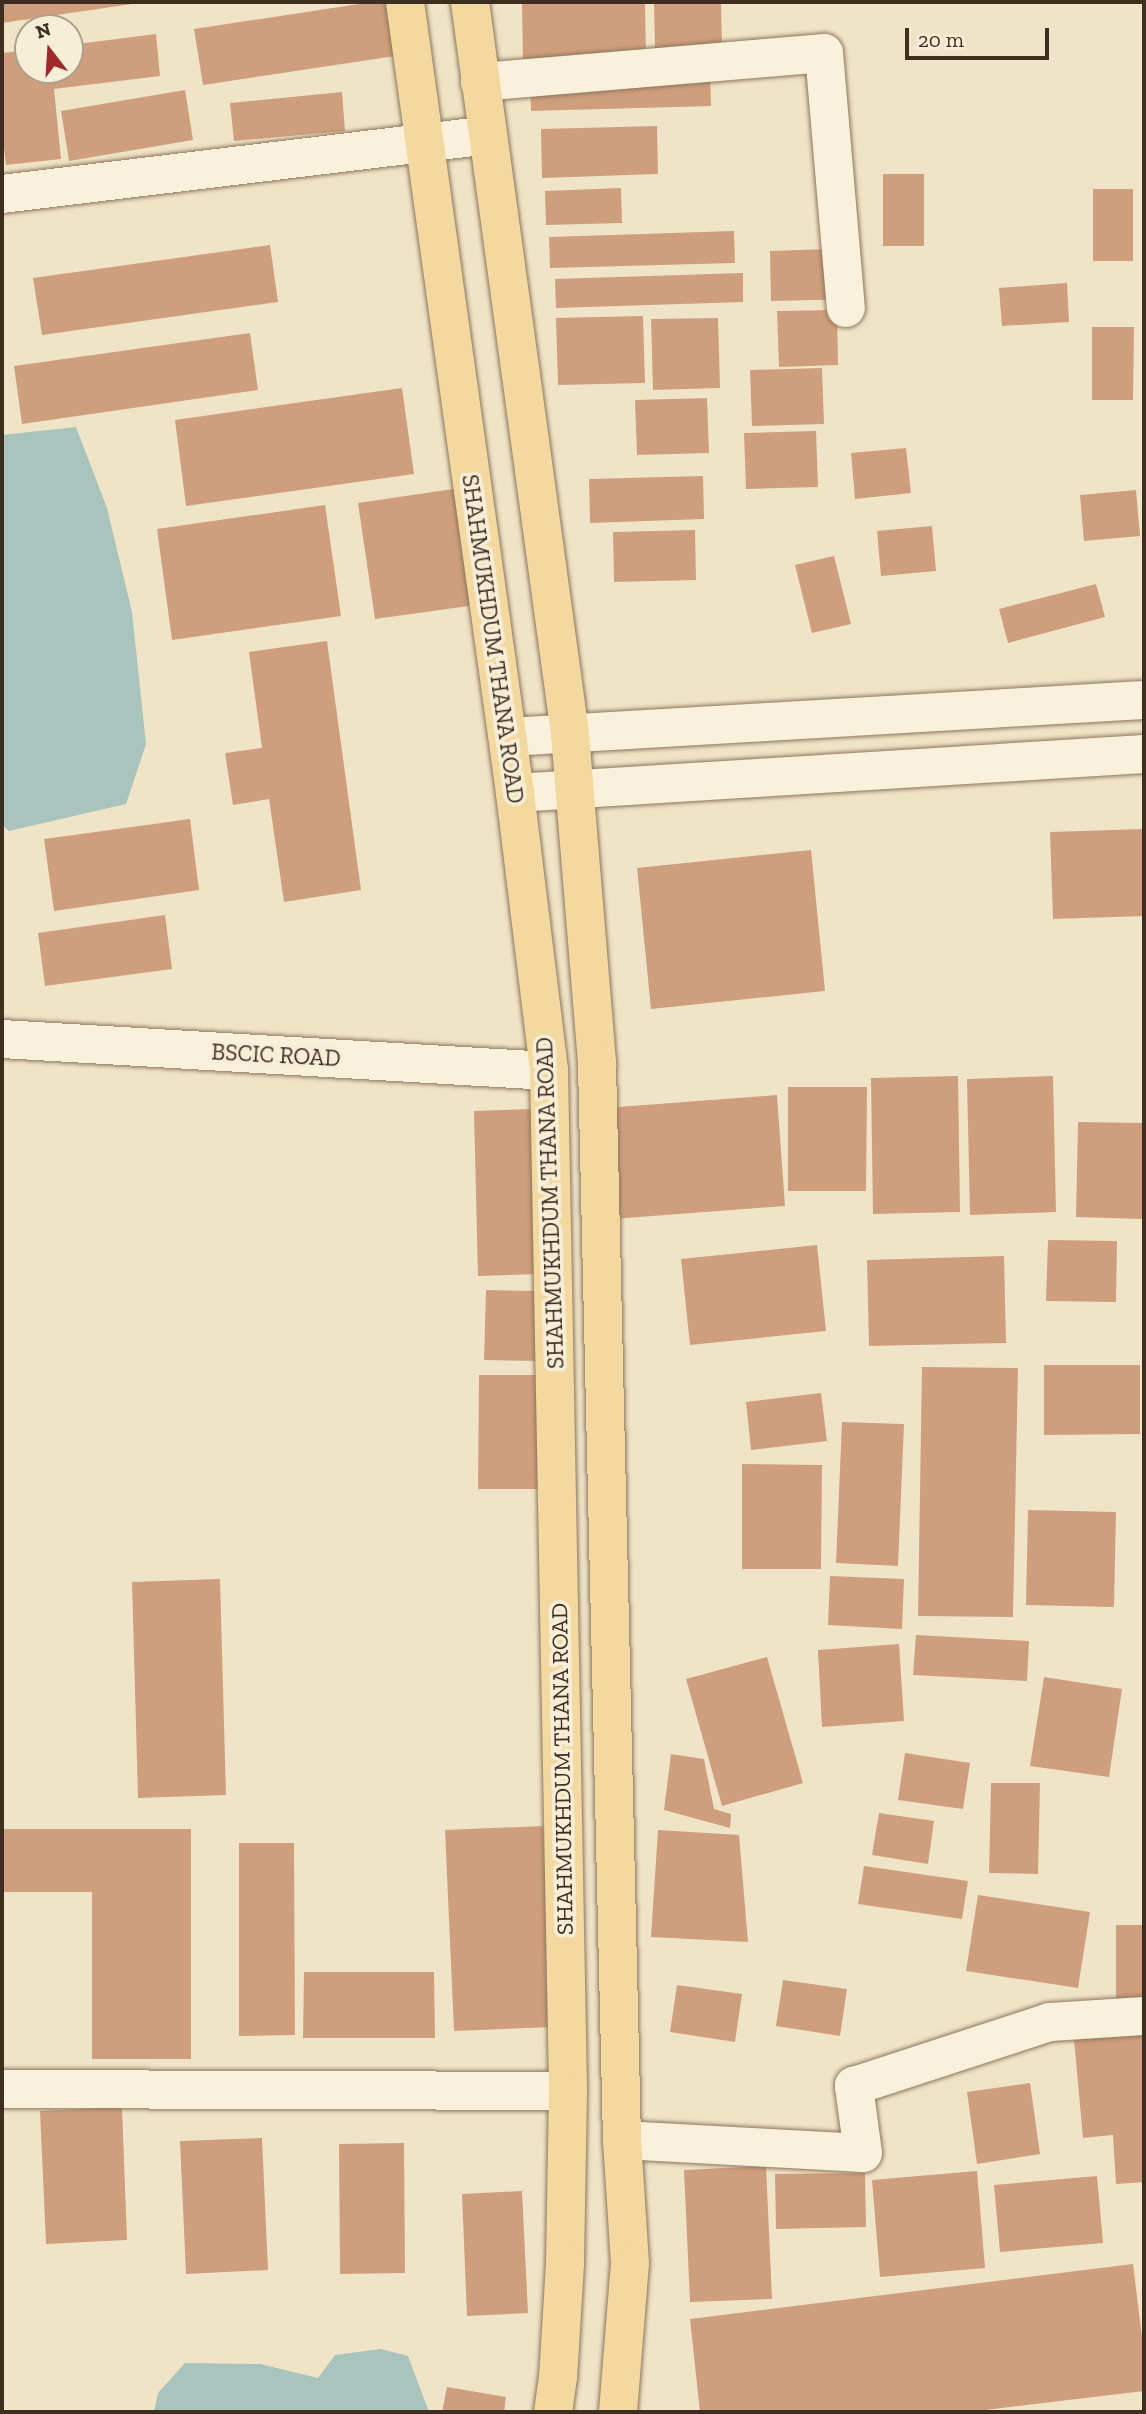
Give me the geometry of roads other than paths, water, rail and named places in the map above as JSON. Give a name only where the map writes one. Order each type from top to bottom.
[{"type":"main road","name":"SHAHMUKHDUM THANA ROAD","points":[[405,2],[516,793],[549,1071],[568,2091],[565,2264],[558,2377],[553,2412]]},
{"type":"main road","points":[[470,2],[570,734],[597,1064],[622,2140],[630,2263],[618,2412]]},
{"type":"street","points":[[480,82],[824,53],[846,308]]},
{"type":"street","points":[[2,194],[487,135]]},
{"type":"street","points":[[508,737],[1144,700]]},
{"type":"street","points":[[516,793],[1144,754]]},
{"type":"street","name":"BSCIC ROAD","points":[[2,1039],[549,1071]]},
{"type":"street","points":[[622,2140],[863,2153],[854,2086],[1050,2022],[1144,2016]]},
{"type":"street","points":[[2,2089],[568,2091]]},
{"type":"water","points":[[76,427],[107,508],[132,612],[146,744],[126,804],[9,831],[2,825],[2,435]]},
{"type":"water","points":[[381,2349],[408,2356],[429,2412],[154,2412],[158,2393],[185,2363],[260,2364],[318,2378],[335,2355]]}]
